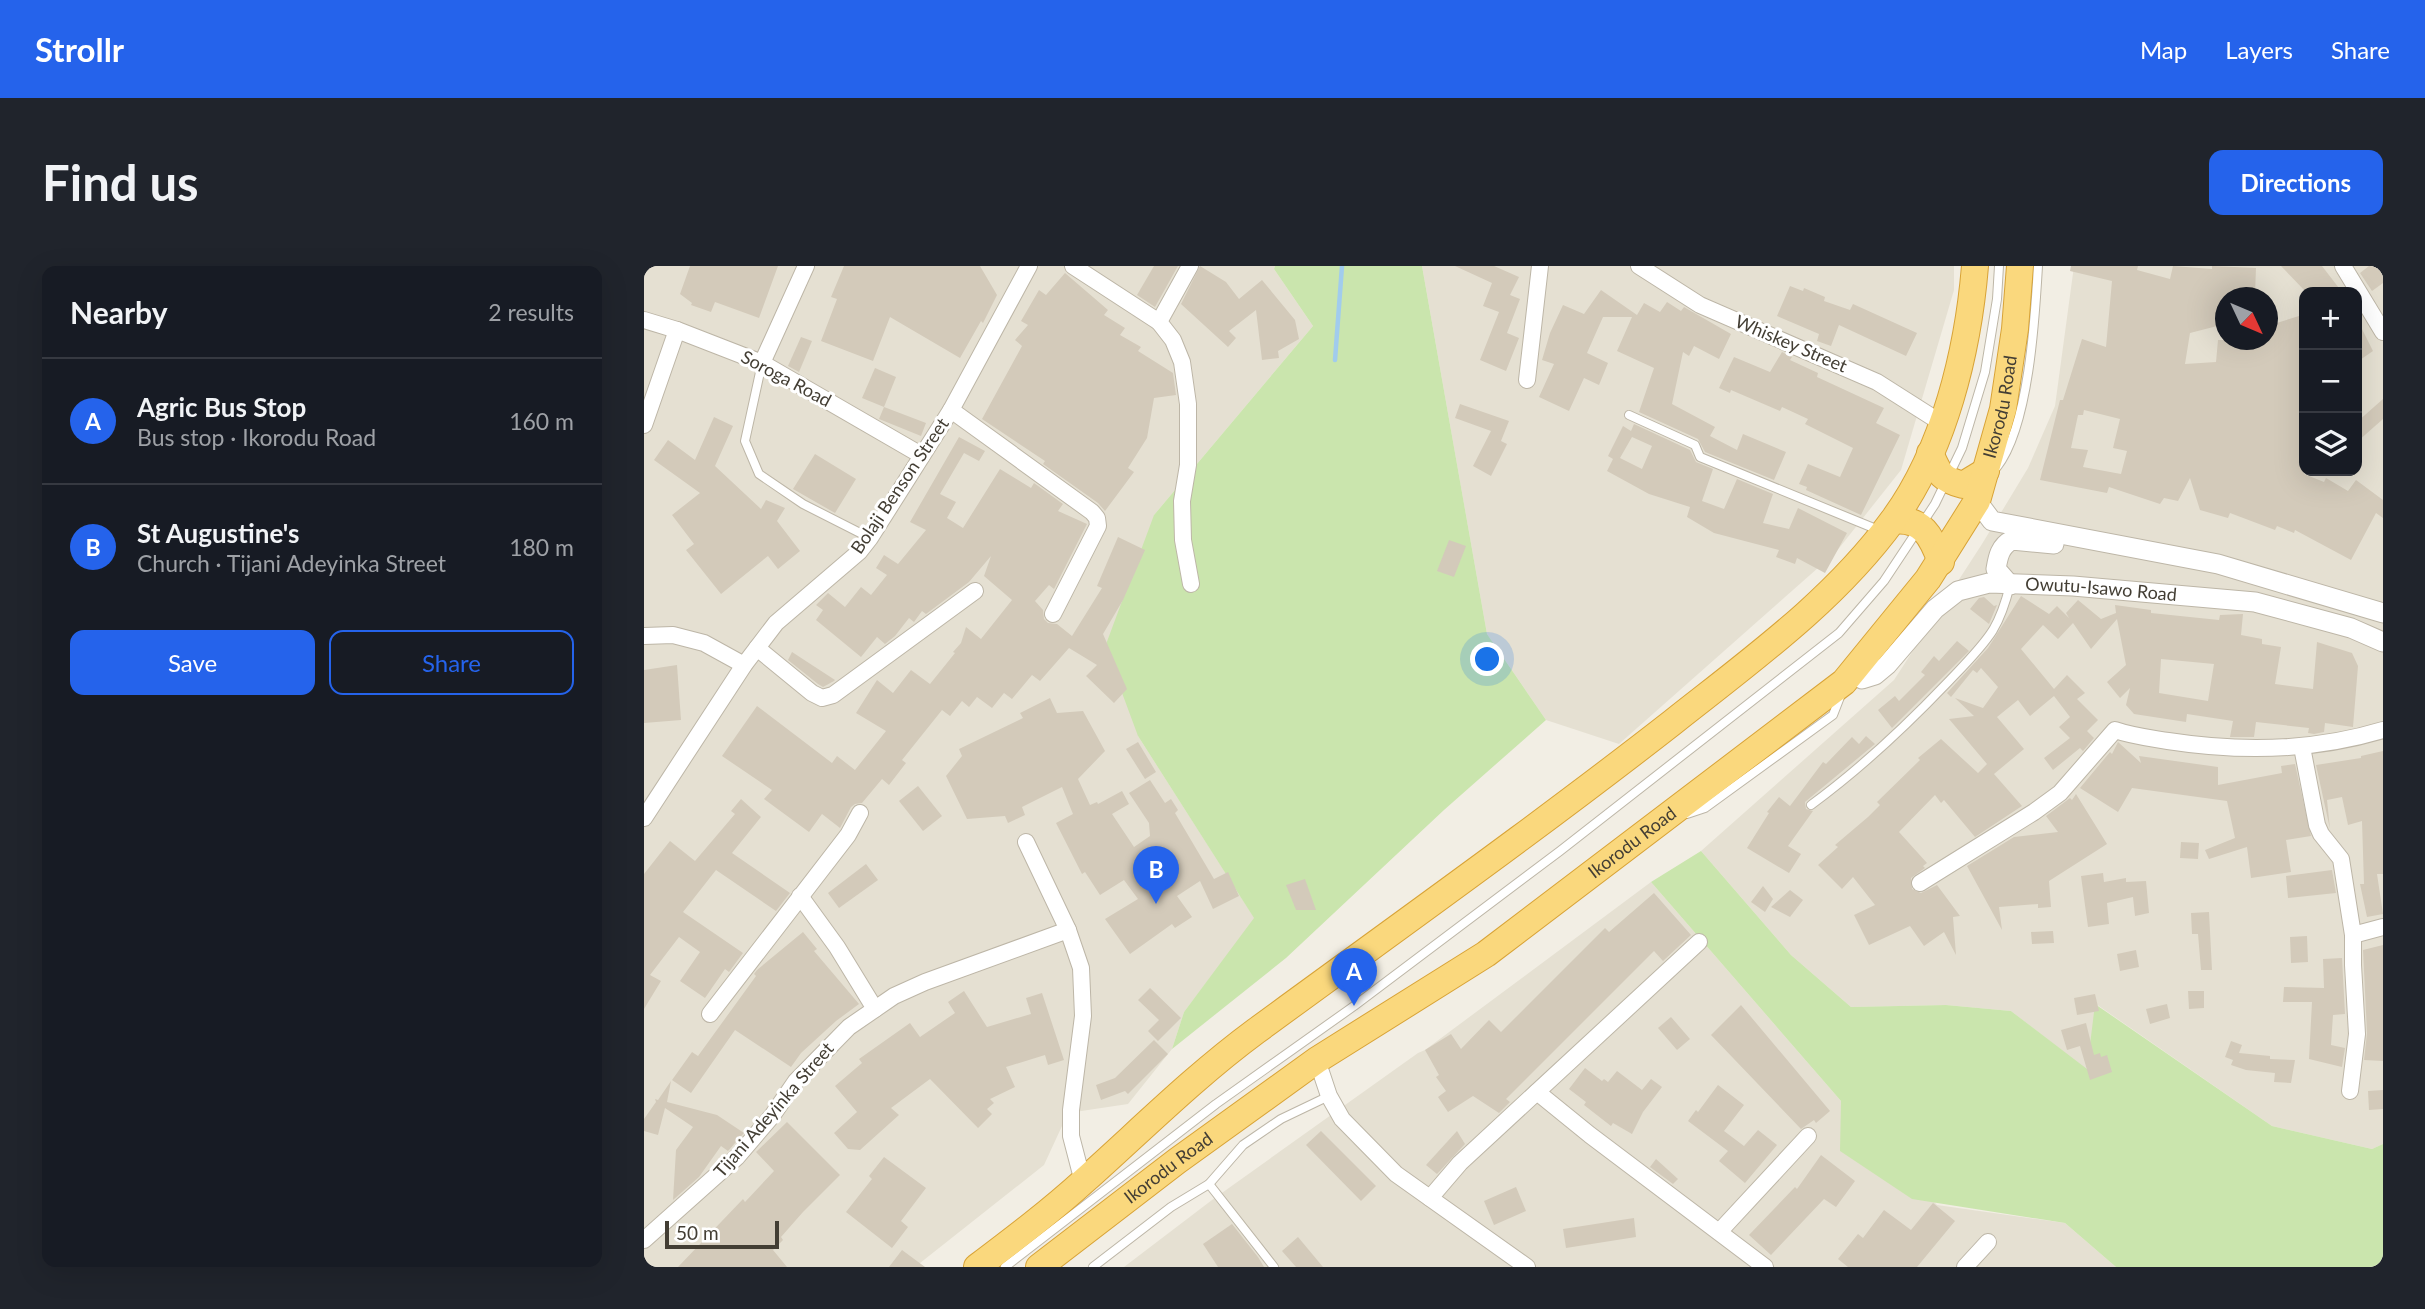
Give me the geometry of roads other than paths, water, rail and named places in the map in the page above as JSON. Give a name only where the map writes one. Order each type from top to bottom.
[{"type":"highway","points":[[977,1267],[1037,1221],[1177,1096],[1251,1035],[1461,883],[1634,752],[1800,620],[1888,527],[1913,491],[1943,424],[1968,324],[1975,266]]},
{"type":"highway","name":"Ikorodu Road","points":[[1051,1263],[1177,1161],[1317,1060],[1486,954],[1848,677],[1941,562],[1981,487],[2003,409],[2009,375],[2020,266]]},
{"type":"highway","points":[[1930,453],[1939,473],[1946,481],[1981,487]]},
{"type":"highway","points":[[1888,527],[1908,519],[1920,526],[1935,546],[1941,562]]},
{"type":"street","points":[[762,363],[806,266]]},
{"type":"street","name":"Bolaji Benson Street","points":[[644,818],[744,665],[776,623],[859,552],[870,538],[951,410],[1029,266]]},
{"type":"street","points":[[1073,266],[1159,322],[1173,340],[1182,362],[1188,404],[1188,465],[1182,501],[1183,540],[1191,583]]},
{"type":"street","points":[[1159,322],[1190,266]]},
{"type":"street","points":[[1527,380],[1540,266]]},
{"type":"street","name":"Whiskey Street","points":[[1639,266],[1700,306],[1877,382],[1943,424]]},
{"type":"street","points":[[2343,266],[2383,332]]},
{"type":"street","name":"Soroga Road","points":[[644,320],[762,363],[921,455]]},
{"type":"street","points":[[644,425],[677,330]]},
{"type":"street","points":[[951,410],[1097,518],[1098,526],[1053,614]]},
{"type":"street","points":[[1981,487],[1992,521],[2218,564],[2383,613]]},
{"type":"street","points":[[2010,585],[1996,569],[2001,550],[2006,543],[2012,541],[2146,551]]},
{"type":"street","name":"Owutu-Isawo Road","points":[[1848,677],[1862,679],[1875,675],[1887,665],[1935,609],[1958,591],[1989,583],[2073,586],[2255,603],[2351,628],[2383,642]]},
{"type":"street","points":[[757,648],[812,693],[822,698],[833,695],[975,591]]},
{"type":"street","points":[[644,636],[673,635],[704,643],[744,665]]},
{"type":"street","points":[[1920,883],[2034,813],[2060,793],[2115,730],[2129,735],[2206,747],[2302,747],[2360,737],[2383,730]]},
{"type":"street","points":[[2302,747],[2317,825],[2341,859],[2353,935],[2357,1034],[2350,1091]]},
{"type":"street","points":[[710,1014],[848,835],[860,813]]},
{"type":"street","points":[[1026,842],[1068,930],[1081,968],[1083,1016],[1070,1110],[1071,1136],[1083,1182]]},
{"type":"street","points":[[800,897],[837,947],[875,1009]]},
{"type":"street","points":[[2353,935],[2383,927]]},
{"type":"street","name":"Tijani Adeyinka Street","points":[[644,1240],[737,1157],[772,1116],[796,1082],[849,1027],[894,996],[925,982],[1068,930]]},
{"type":"street","points":[[1430,1198],[1460,1163],[1699,942]]},
{"type":"street","points":[[1317,1060],[1329,1096],[1342,1119],[1396,1174],[1518,1264]]},
{"type":"street","points":[[1537,1092],[1765,1267]]},
{"type":"street","points":[[1719,1232],[1808,1136]]},
{"type":"street","points":[[1965,1267],[1988,1242]]},
{"type":"lane","points":[[1004,1267],[1216,1104],[1354,1006],[1560,851],[1839,633],[1884,580],[1935,504],[1962,448],[1984,372],[1997,299],[1999,266]]},
{"type":"lane","points":[[1981,487],[2008,453],[2025,389],[2035,321],[2038,266]]},
{"type":"lane","points":[[762,363],[745,441],[759,474],[803,504],[870,538]]},
{"type":"lane","points":[[1629,415],[1695,445],[1700,457],[1888,527]]},
{"type":"lane","points":[[1811,805],[1883,746],[1971,658],[1993,630],[2006,604],[2010,585]]},
{"type":"lane","points":[[1093,1267],[1171,1207],[1209,1184],[1243,1145],[1282,1119],[1329,1096]]},
{"type":"lane","points":[[1209,1184],[1274,1267]]},
{"type":"waterway","points":[[1335,360],[1342,266]]},
{"type":"place","name":"St Augustine's","points":[[1156,904]]},
{"type":"place","name":"Agric Bus Stop","points":[[1354,1006]]}]
